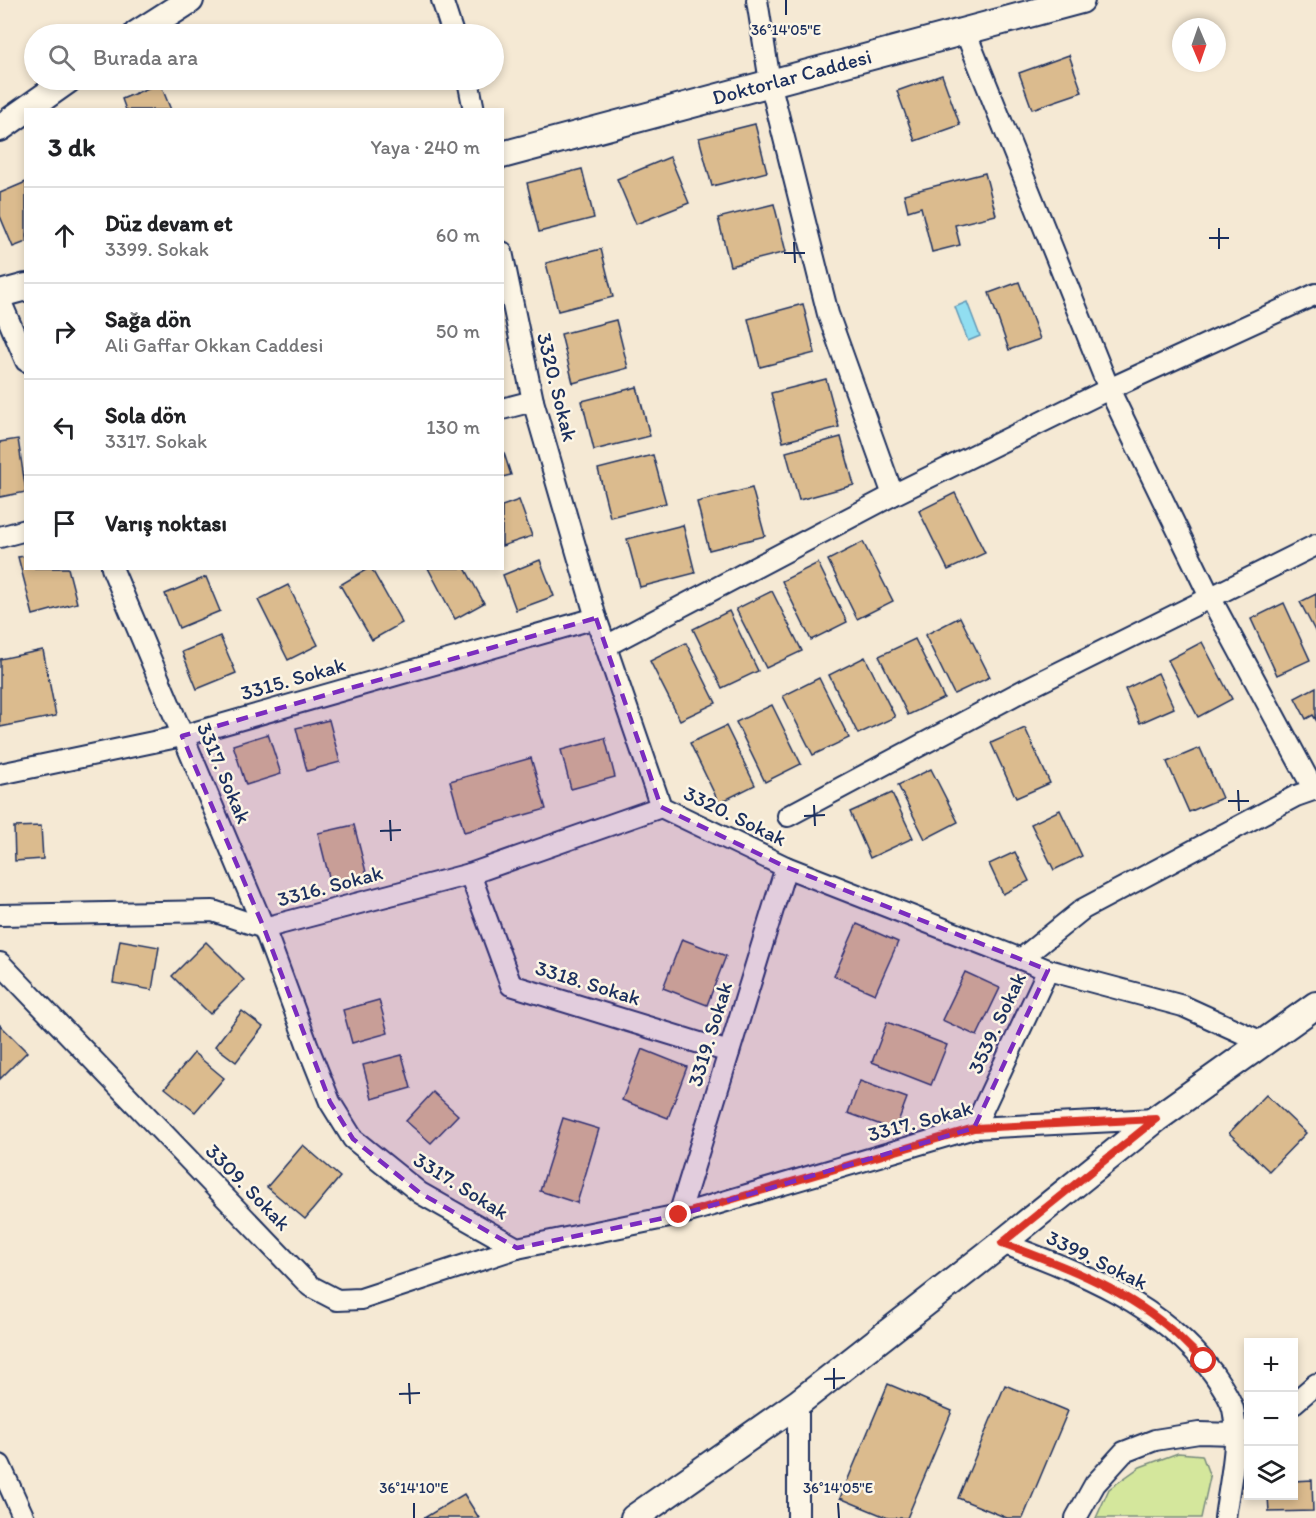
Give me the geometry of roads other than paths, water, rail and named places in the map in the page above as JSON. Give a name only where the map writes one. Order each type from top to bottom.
[{"type":"street","points":[[153,24],[190,0]]},
{"type":"street","points":[[442,0],[450,24]]},
{"type":"street","points":[[757,0],[770,82],[828,314],[893,495]]},
{"type":"street","name":"Doktorlar Caddesi","points":[[504,154],[1081,0]]},
{"type":"street","points":[[965,31],[1109,389],[1210,597],[1315,790],[1296,796],[1083,909],[1021,959]]},
{"type":"street","points":[[28,108],[54,90]]},
{"type":"street","points":[[470,90],[474,108]]},
{"type":"street","points":[[0,128],[24,111]]},
{"type":"street","name":"3320. Sokak","points":[[504,262],[533,401],[596,618],[661,807],[786,867],[1048,970],[1183,1006],[1262,1042]]},
{"type":"street","points":[[0,294],[24,288]]},
{"type":"street","points":[[606,646],[893,495],[1109,389],[1316,294]]},
{"type":"street","points":[[0,300],[24,356]]},
{"type":"street","points":[[504,408],[533,401]]},
{"type":"street","points":[[0,537],[24,531]]},
{"type":"street","points":[[788,816],[1024,690],[1316,545]]},
{"type":"street","name":"3317. Sokak","points":[[113,570],[264,928],[330,1102],[353,1139],[420,1193],[517,1248],[679,1215],[974,1128],[1156,1119]]},
{"type":"street","name":"3315. Sokak","points":[[0,774],[182,736],[596,618]]},
{"type":"street","name":"3316. Sokak","points":[[0,915],[213,911],[264,928],[470,874],[661,807]]},
{"type":"street","name":"3319. Sokak","points":[[679,1215],[786,867]]},
{"type":"street","name":"3318. Sokak","points":[[470,874],[511,985],[729,1052]]},
{"type":"street","name":"3309. Sokak","points":[[0,963],[310,1286],[337,1300],[361,1299],[517,1248]]},
{"type":"street","name":"3539. Sokak","points":[[974,1128],[1048,970]]},
{"type":"street","points":[[634,1518],[798,1403],[1156,1119],[1316,1005]]},
{"type":"street","name":"3399. Sokak","points":[[1002,1243],[1068,1268],[1118,1292],[1167,1325],[1204,1361],[1221,1384],[1242,1432],[1225,1518]]},
{"type":"street","points":[[1298,1399],[1316,1384]]},
{"type":"street","points":[[798,1403],[798,1518]]},
{"type":"street","points":[[1077,1518],[1095,1484],[1124,1452],[1155,1440],[1199,1433],[1242,1432]]},
{"type":"street","points":[[0,1465],[24,1518]]},
{"type":"water","points":[[967,302],[980,336],[968,341],[955,307]]}]
